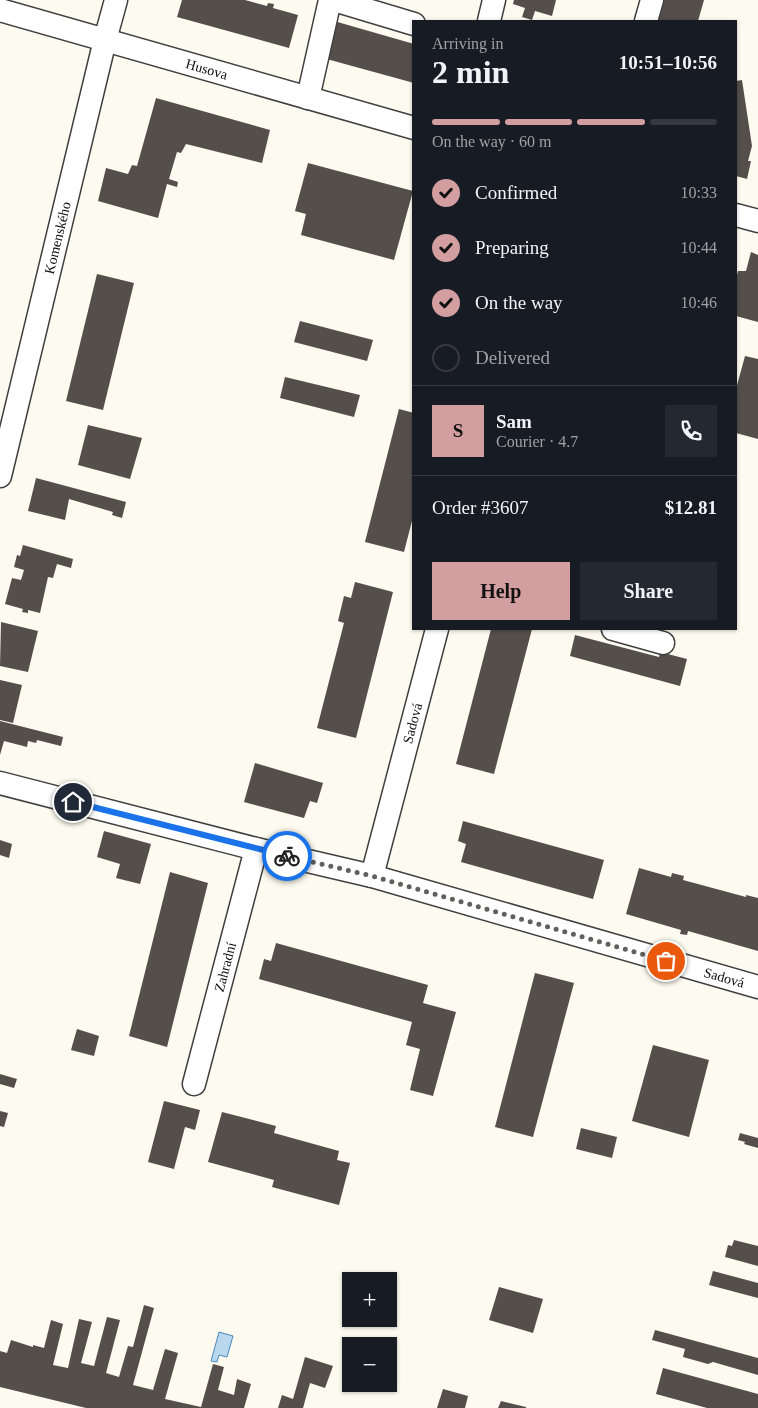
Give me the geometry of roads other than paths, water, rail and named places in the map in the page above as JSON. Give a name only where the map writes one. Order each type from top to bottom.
[{"type":"street","name":"Komenského","points":[[0,476],[116,0]]},
{"type":"street","points":[[308,98],[332,0],[412,23]]},
{"type":"street","points":[[489,20],[494,0]]},
{"type":"street","points":[[646,20],[652,0]]},
{"type":"street","name":"Husova","points":[[0,10],[412,127]]},
{"type":"street","points":[[737,215],[758,222]]},
{"type":"street","name":"Sadová","points":[[372,876],[437,630]]},
{"type":"street","points":[[617,630],[663,643]]},
{"type":"street","name":"Sadová","points":[[0,783],[256,849],[372,876],[758,987]]},
{"type":"street","name":"Zahradní","points":[[194,1084],[256,849]]},
{"type":"water","points":[[219,1332],[233,1336],[227,1357],[219,1355],[217,1362],[211,1361]]}]
